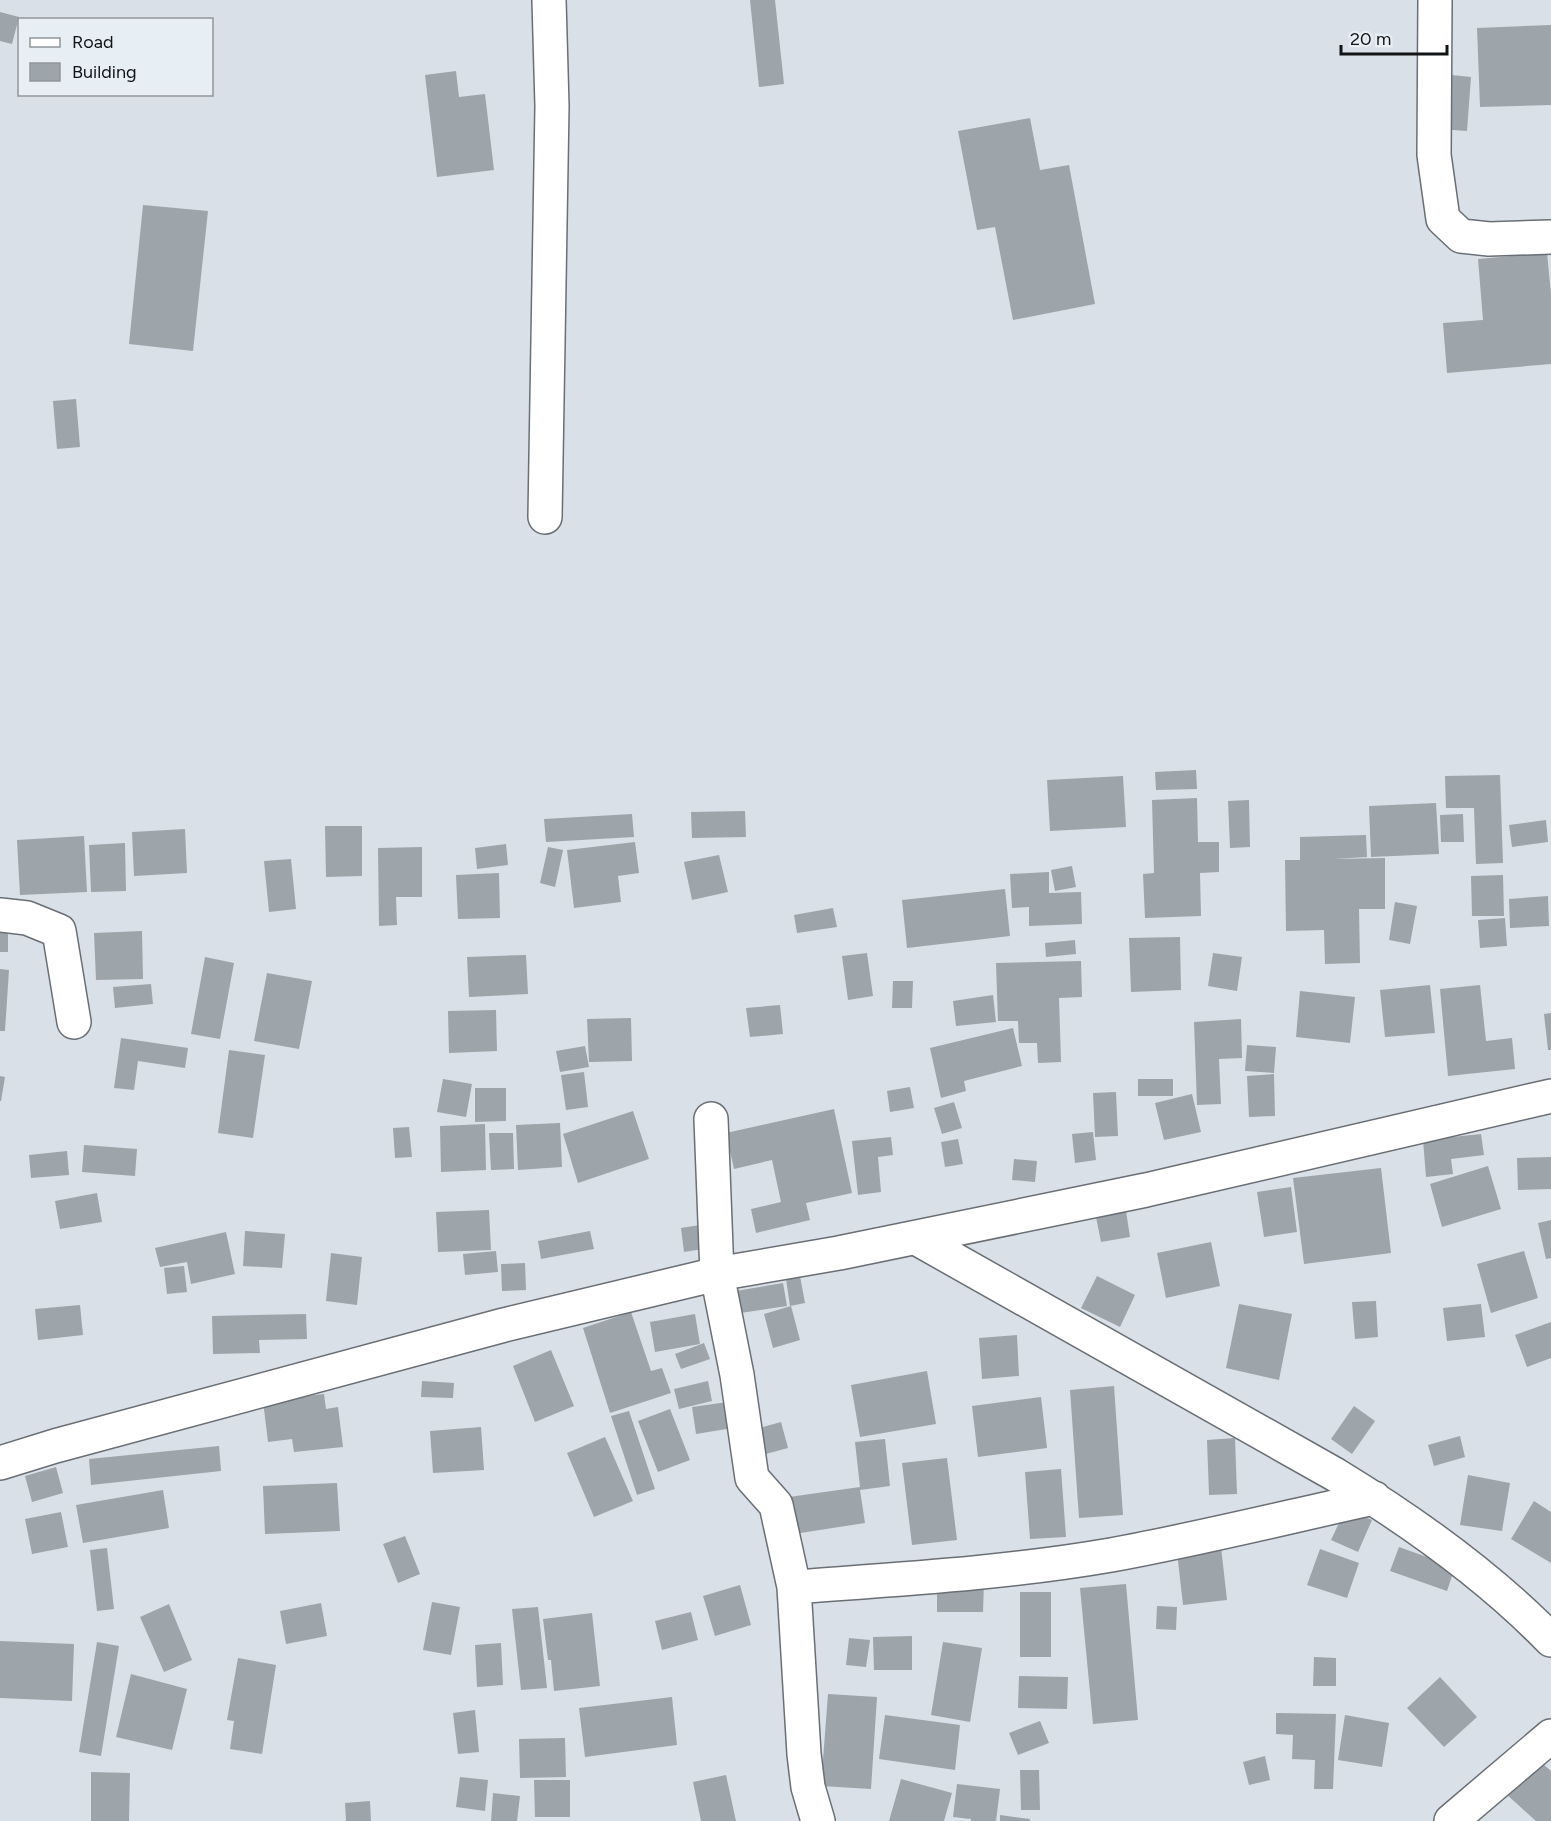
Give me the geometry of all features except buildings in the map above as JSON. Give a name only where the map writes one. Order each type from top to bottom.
[{"type":"street","points":[[545,517],[552,106],[549,0]]},
{"type":"street","points":[[1435,0],[1434,155],[1443,219],[1461,236],[1489,239],[1551,237]]},
{"type":"street","points":[[0,915],[27,918],[59,931],[74,1022]]},
{"type":"street","points":[[0,1463],[55,1446],[493,1328],[717,1274],[916,1238],[1146,1190],[1551,1096]]},
{"type":"street","points":[[711,1119],[717,1274],[737,1375],[752,1478],[776,1505],[794,1587],[804,1754],[808,1787],[818,1821]]},
{"type":"street","points":[[916,1238],[1374,1498],[1434,1538],[1529,1618],[1551,1640]]},
{"type":"street","points":[[794,1587],[956,1575],[1112,1555],[1374,1498]]},
{"type":"street","points":[[1450,1821],[1551,1736]]}]
